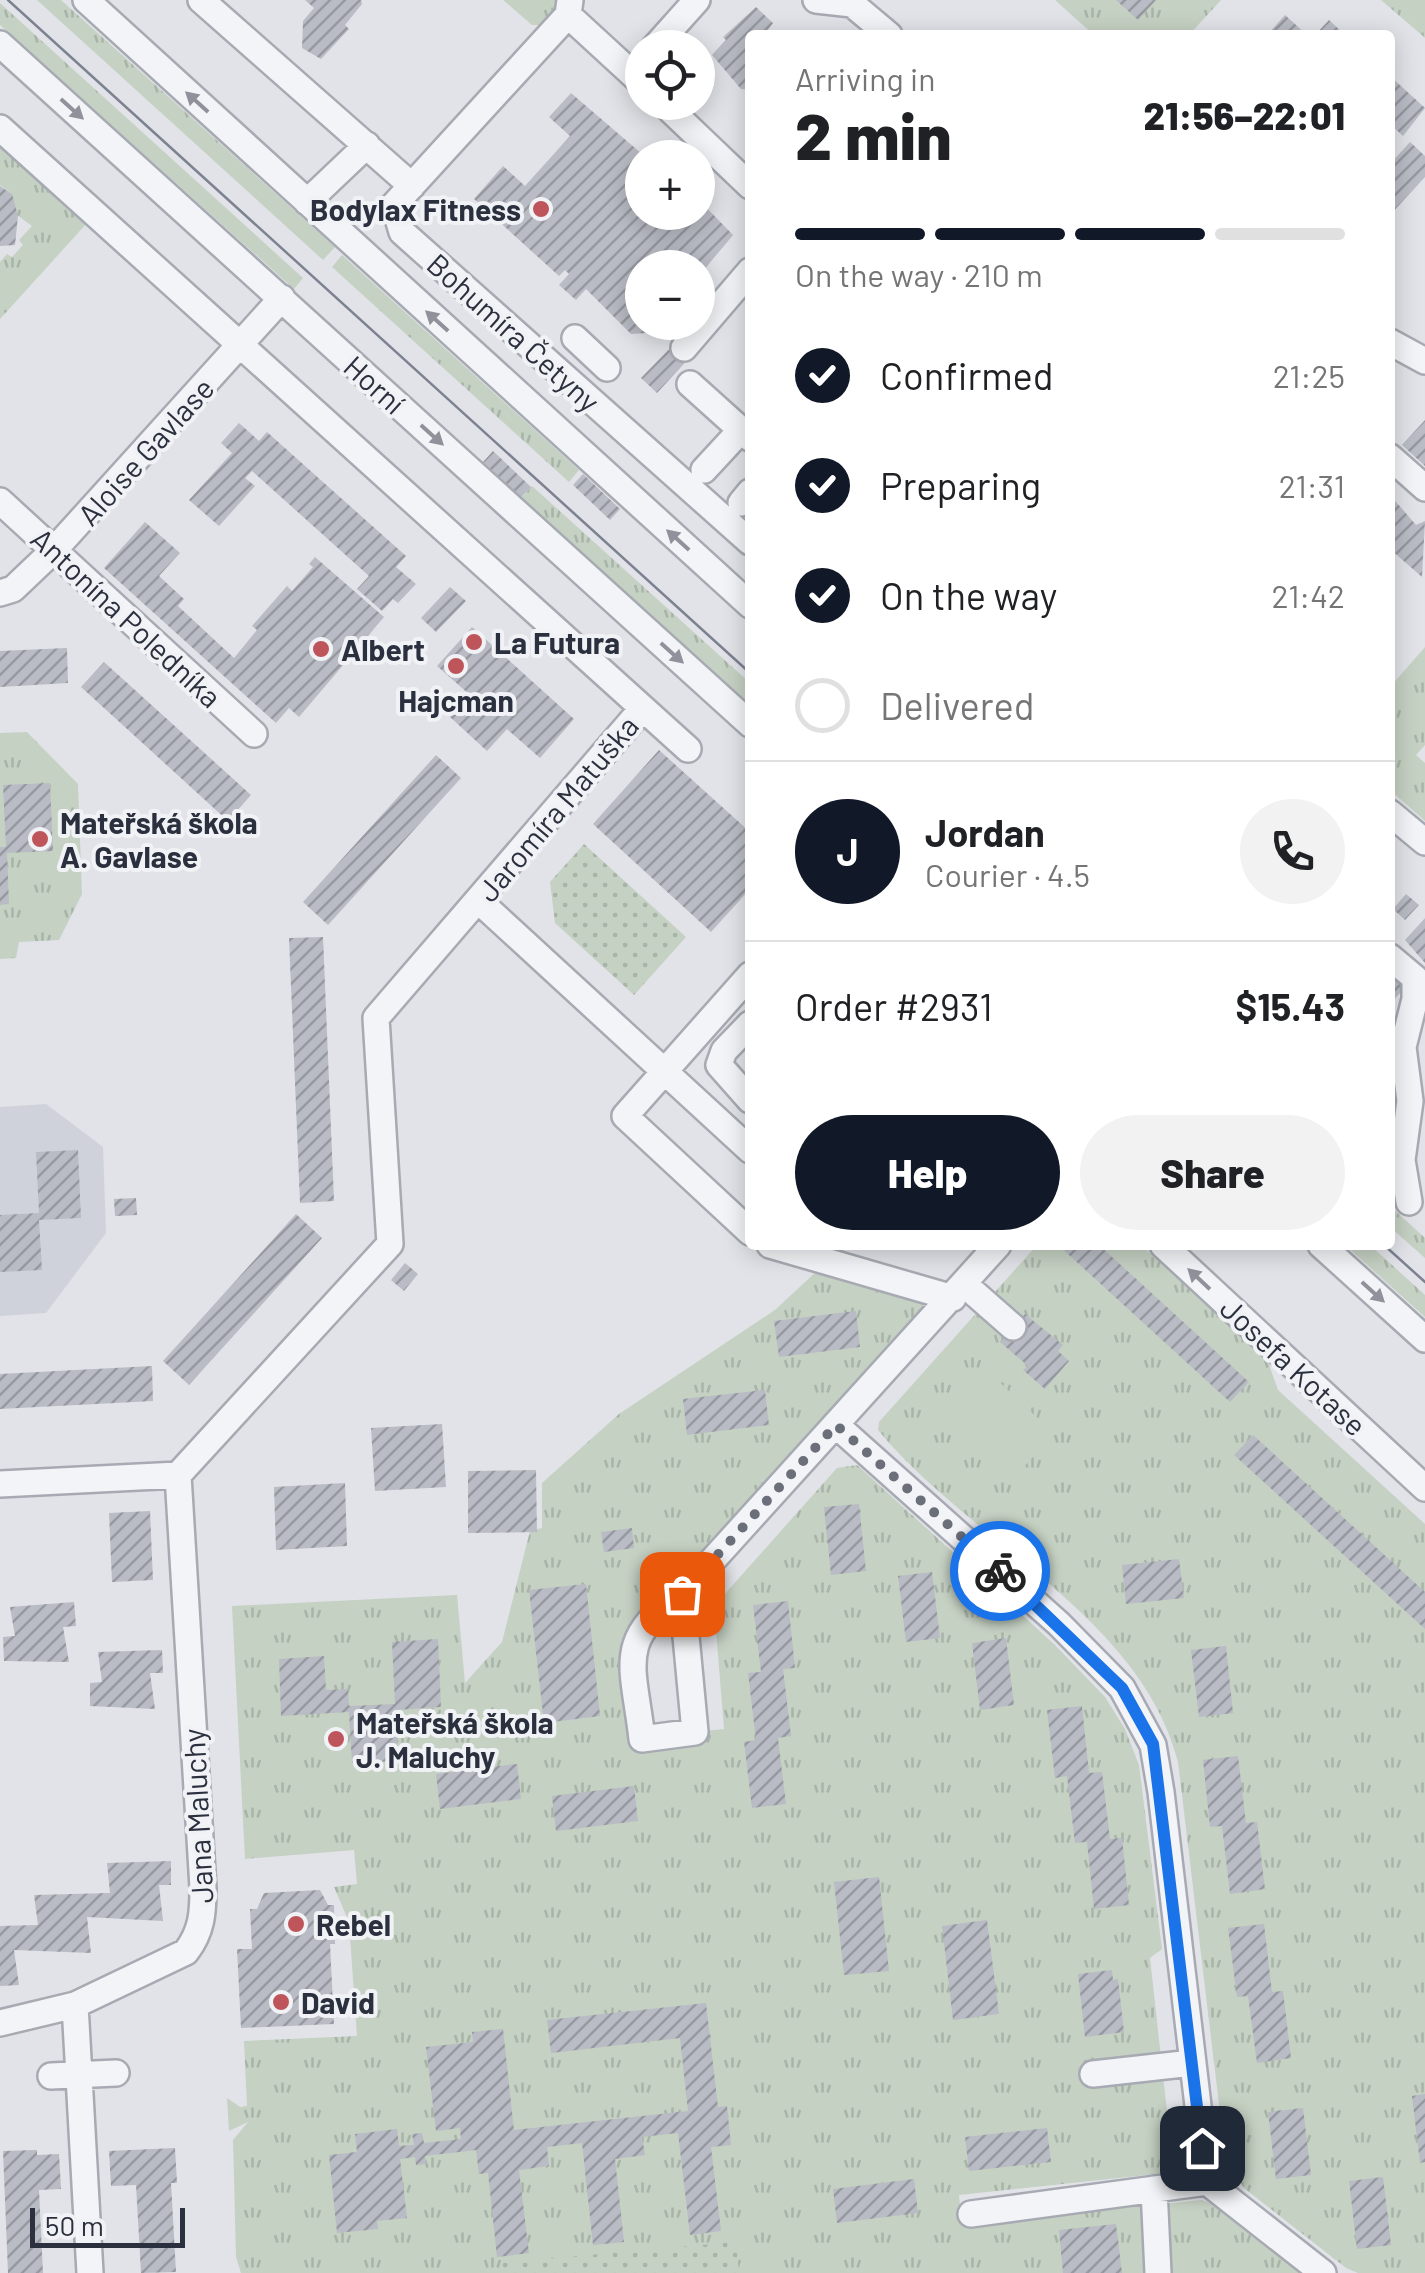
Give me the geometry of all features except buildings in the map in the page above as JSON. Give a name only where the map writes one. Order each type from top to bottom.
[{"type":"street","points":[[86,0],[745,600]]},
{"type":"street","points":[[201,0],[412,186]]},
{"type":"street","points":[[670,30],[697,0]]},
{"type":"street","points":[[816,0],[852,4],[883,30]]},
{"type":"street","name":"Bohumíra Četyny","points":[[625,59],[569,8],[394,205],[402,232],[745,538]]},
{"type":"street","name":"Horní","points":[[0,44],[745,719]]},
{"type":"street","points":[[681,120],[745,181]]},
{"type":"street","name":"Jaromíra Matuška","points":[[0,128],[642,710],[376,1018],[390,1244],[178,1476]]},
{"type":"street","points":[[307,202],[366,145]]},
{"type":"street","points":[[684,348],[745,277]]},
{"type":"street","name":"Aloise Gavlase","points":[[0,593],[14,588],[54,550],[282,298]]},
{"type":"street","points":[[1395,345],[1425,361]]},
{"type":"street","points":[[567,379],[590,353]]},
{"type":"street","points":[[690,384],[745,433]]},
{"type":"street","points":[[704,470],[745,435]]},
{"type":"street","points":[[1395,461],[1425,488]]},
{"type":"street","name":"Antonína Poledníka","points":[[1,505],[254,734]]},
{"type":"street","points":[[642,710],[688,748]]},
{"type":"street","points":[[1395,817],[1425,842]]},
{"type":"street","points":[[479,902],[745,1145]]},
{"type":"street","points":[[1395,960],[1415,978],[1420,999],[1395,1041]]},
{"type":"street","points":[[745,981],[624,1116],[745,1227]]},
{"type":"street","points":[[745,1029],[724,1051],[719,1065],[745,1094]]},
{"type":"street","points":[[1395,1047],[1410,1101],[1402,1160],[1408,1201]]},
{"type":"street","points":[[1395,1115],[1410,1101]]},
{"type":"street","points":[[791,1250],[959,1291],[1013,1327]]},
{"type":"street","points":[[682,1594],[695,1732],[642,1739],[632,1650],[643,1625],[682,1594],[994,1250]]},
{"type":"street","name":"Josefa Kotase","points":[[1168,1250],[1425,1488]]},
{"type":"street","points":[[1327,1250],[1425,1339]]},
{"type":"street","points":[[836,1425],[1060,1624],[1122,1688],[1153,1744],[1207,2182],[1323,2273]]},
{"type":"street","points":[[0,1484],[178,1476]]},
{"type":"street","name":"Jana Maluchy","points":[[0,2022],[75,2005],[186,1952],[198,1936],[204,1916],[178,1476]]},
{"type":"street","points":[[75,2005],[82,2075],[90,2273]]},
{"type":"street","points":[[1093,2074],[1192,2063]]},
{"type":"street","points":[[51,2076],[116,2073]]},
{"type":"street","points":[[970,2214],[1207,2182]]},
{"type":"street","points":[[1154,2190],[1158,2273]]},
{"type":"shaded area","points":[[46,1104],[103,1147],[106,1233],[46,1313],[0,1316],[0,1107]]},
{"type":"green space","points":[[37,0],[61,0],[335,247],[323,260]]},
{"type":"green space","points":[[503,0],[562,0],[542,25],[532,25]]},
{"type":"green space","points":[[1055,0],[1221,0],[1194,30],[1088,30]]},
{"type":"green space","points":[[1381,0],[1425,0],[1425,38],[1424,37]]},
{"type":"green space","points":[[0,3],[303,278],[294,289],[0,25]]},
{"type":"green space","points":[[0,142],[88,222],[0,319],[0,262],[7,254],[12,257],[23,245],[19,240],[32,226],[17,215],[11,193],[0,185]]},
{"type":"green space","points":[[342,255],[579,470],[569,482],[332,267]]},
{"type":"green space","points":[[532,486],[745,678],[745,700],[521,498]]},
{"type":"green space","points":[[1425,647],[1425,745],[1416,755],[1425,763],[1425,821],[1395,794],[1395,681]]},
{"type":"green space","name":"Mateřská škola A. Gavlase","points":[[27,732],[78,784],[82,894],[59,940],[19,942],[16,958],[0,959],[0,733]]},
{"type":"green space","points":[[584,844],[686,937],[634,995],[555,923],[550,882]]},
{"type":"green space","points":[[1395,1211],[1425,1238],[1425,1258],[1395,1231]]},
{"type":"green space","points":[[1033,1250],[1147,1250],[1267,1359],[1278,1390],[1425,1524],[1425,2273],[1358,2273],[1346,2268],[1244,2188],[1229,2166],[1178,1762],[1158,1710],[1128,1664],[1091,1622],[915,1470],[878,1430],[879,1422]]},
{"type":"green space","points":[[1351,1250],[1376,1250],[1425,1295],[1425,1317]]},
{"type":"green space","points":[[818,1270],[926,1303],[621,1641],[634,1738],[724,1729],[714,1606],[837,1468],[857,1465],[1055,1645],[1105,1697],[1125,1729],[1139,1765],[1162,1949],[1150,1958],[1173,2166],[1165,2173],[959,2195],[962,2224],[1202,2200],[1220,2207],[1302,2273],[241,2273],[236,2257],[233,2140],[248,2122],[229,2131],[227,2098],[240,2107],[247,2106],[244,2041],[357,2036],[349,1922],[334,1887],[357,1884],[354,1850],[245,1859],[232,1606],[457,1595],[465,1683],[502,1642],[530,1531],[542,1528],[542,1483],[619,1414],[775,1310]]},
{"type":"green space","points":[[993,1376],[1054,1434],[1020,1471],[959,1413]]},
{"type":"green space","points":[[736,2242],[739,2273],[501,2273],[500,2263]]},
{"type":"tram line","points":[[8,0],[745,668]]},
{"type":"tram line","points":[[1390,1250],[1425,1282]]},
{"type":"way so far","points":[[682,1594],[836,1425],[1000,1571]]},
{"type":"place","name":"Bodylax Fitness","points":[[541,209]]},
{"type":"place","name":"La Futura","points":[[474,642]]},
{"type":"place","name":"Albert","points":[[321,649]]},
{"type":"place","name":"Hajcman","points":[[456,666]]},
{"type":"place","name":"Mateřská škola A. Gavlase","points":[[40,839]]},
{"type":"place","name":"Mateřská škola J. Maluchy","points":[[336,1739]]},
{"type":"place","name":"Rebel","points":[[296,1924]]},
{"type":"place","name":"David","points":[[281,2002]]},
{"type":"route","points":[[1000,1571],[1060,1624],[1122,1688],[1153,1744],[1202,2148]]}]
